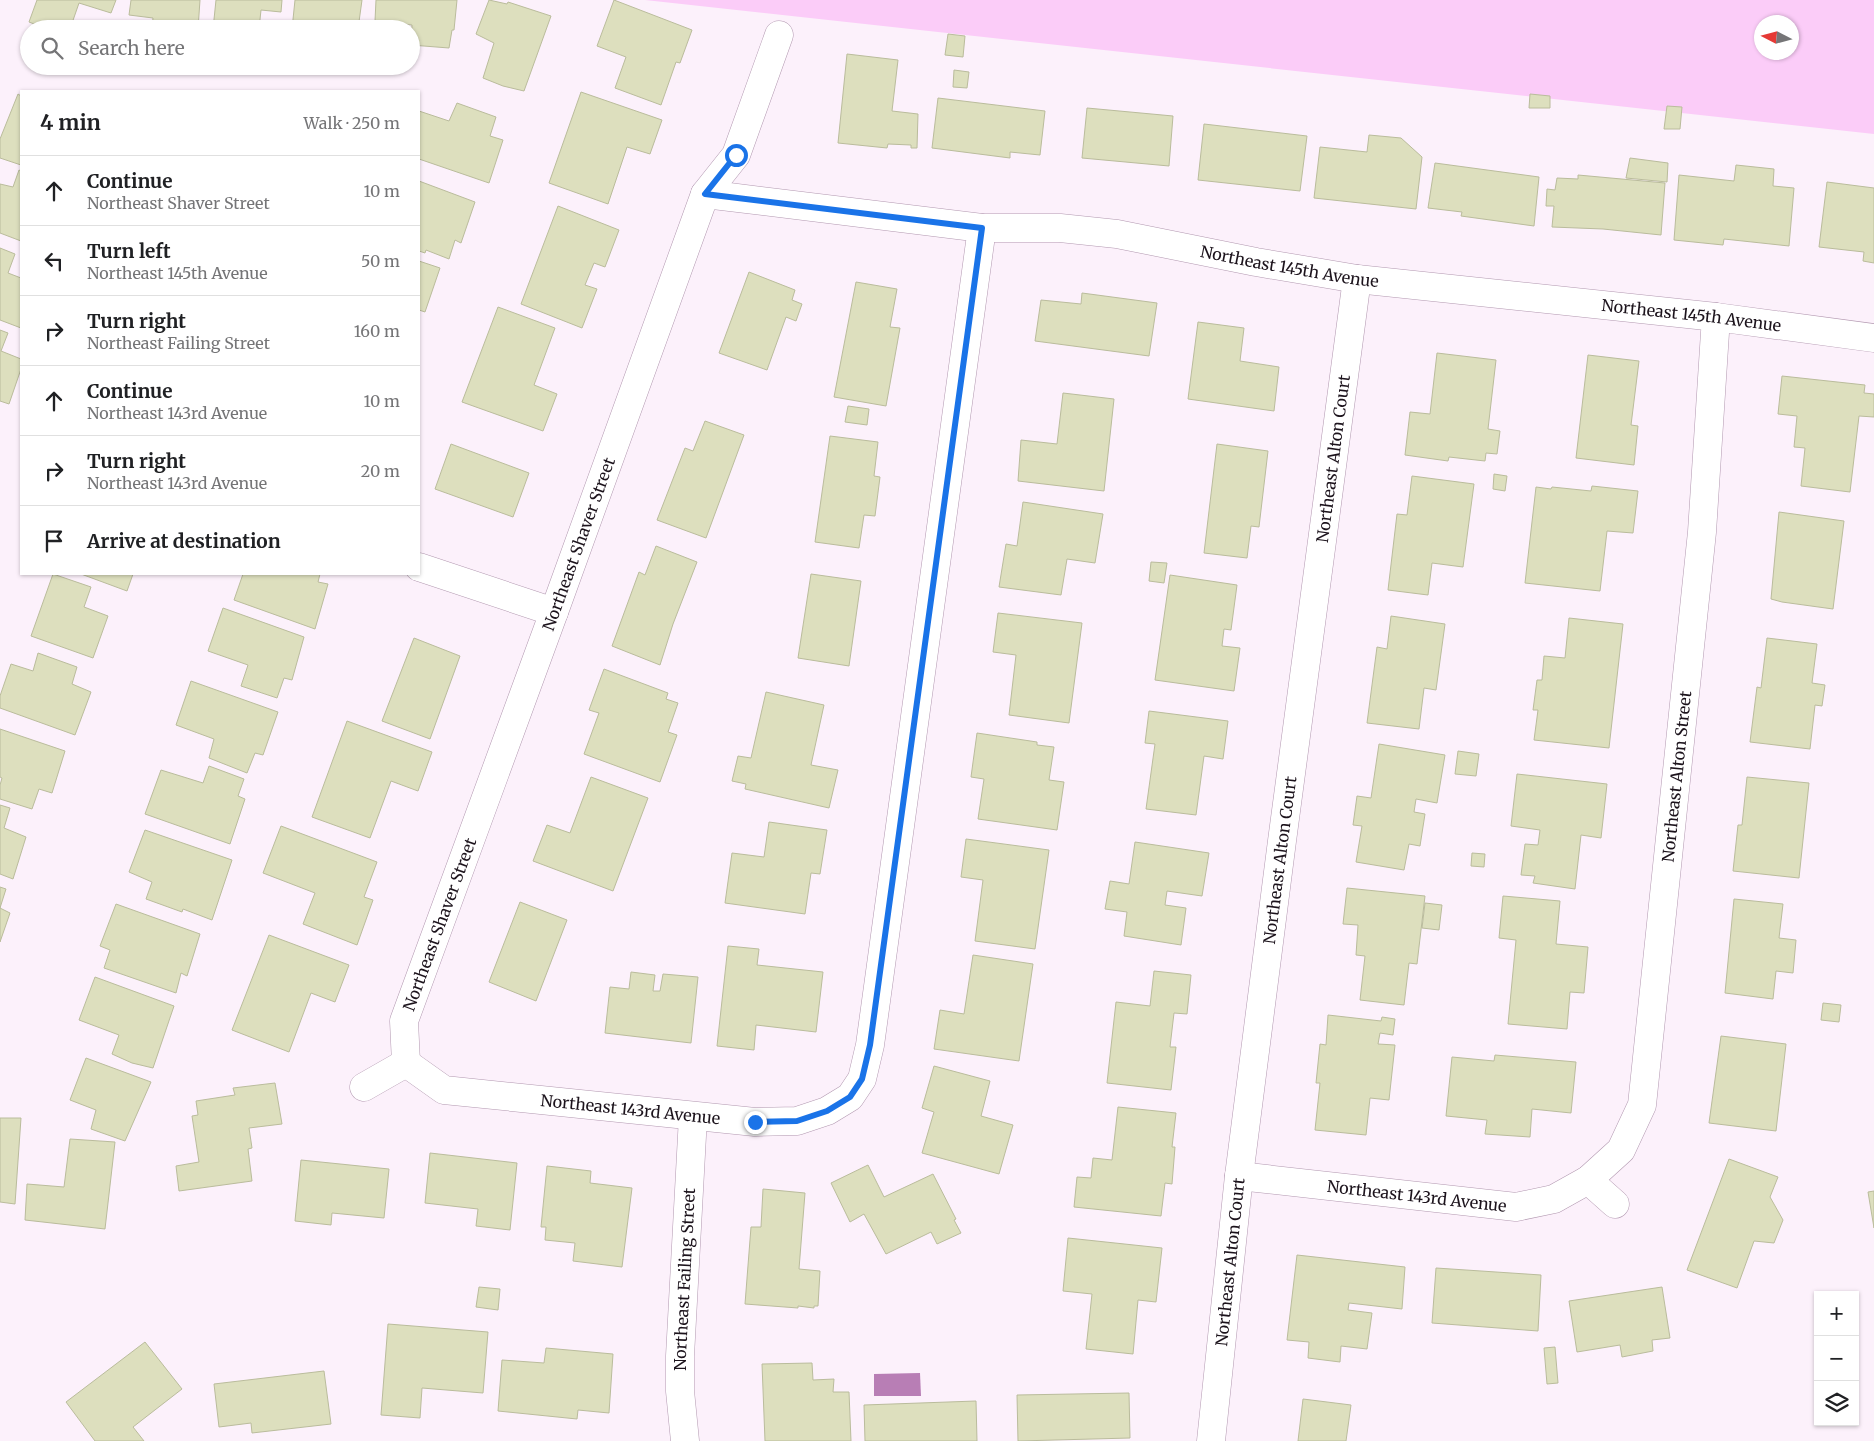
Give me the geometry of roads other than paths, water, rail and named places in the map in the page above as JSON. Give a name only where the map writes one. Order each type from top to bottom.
[{"type":"street","name":"Northeast Shaver Street","points":[[406,1063],[404,1021],[705,194],[736,155],[779,35]]},
{"type":"street","name":"Northeast 145th Avenue","points":[[705,194],[982,228],[1060,228],[1117,234],[1256,262],[1357,279],[1716,317],[1874,338]]},
{"type":"street","name":"Northeast 143rd Avenue","points":[[406,1063],[444,1090],[755,1122],[797,1121],[827,1111],[850,1097],[862,1079],[870,1045],[982,228]]},
{"type":"street","name":"Northeast Alton Court","points":[[1211,1441],[1239,1176],[1357,279]]},
{"type":"street","name":"Northeast Alton Street","points":[[1588,1180],[1621,1150],[1642,1106],[1702,532],[1716,317]]},
{"type":"street","points":[[420,567],[554,612]]},
{"type":"street","points":[[364,1087],[406,1063]]},
{"type":"street","name":"Northeast Failing Street","points":[[685,1441],[680,1391],[680,1356],[693,1117]]},
{"type":"street","name":"Northeast 143rd Avenue","points":[[1239,1176],[1516,1207],[1554,1198],[1588,1180]]},
{"type":"street","points":[[1588,1180],[1616,1204]]}]
